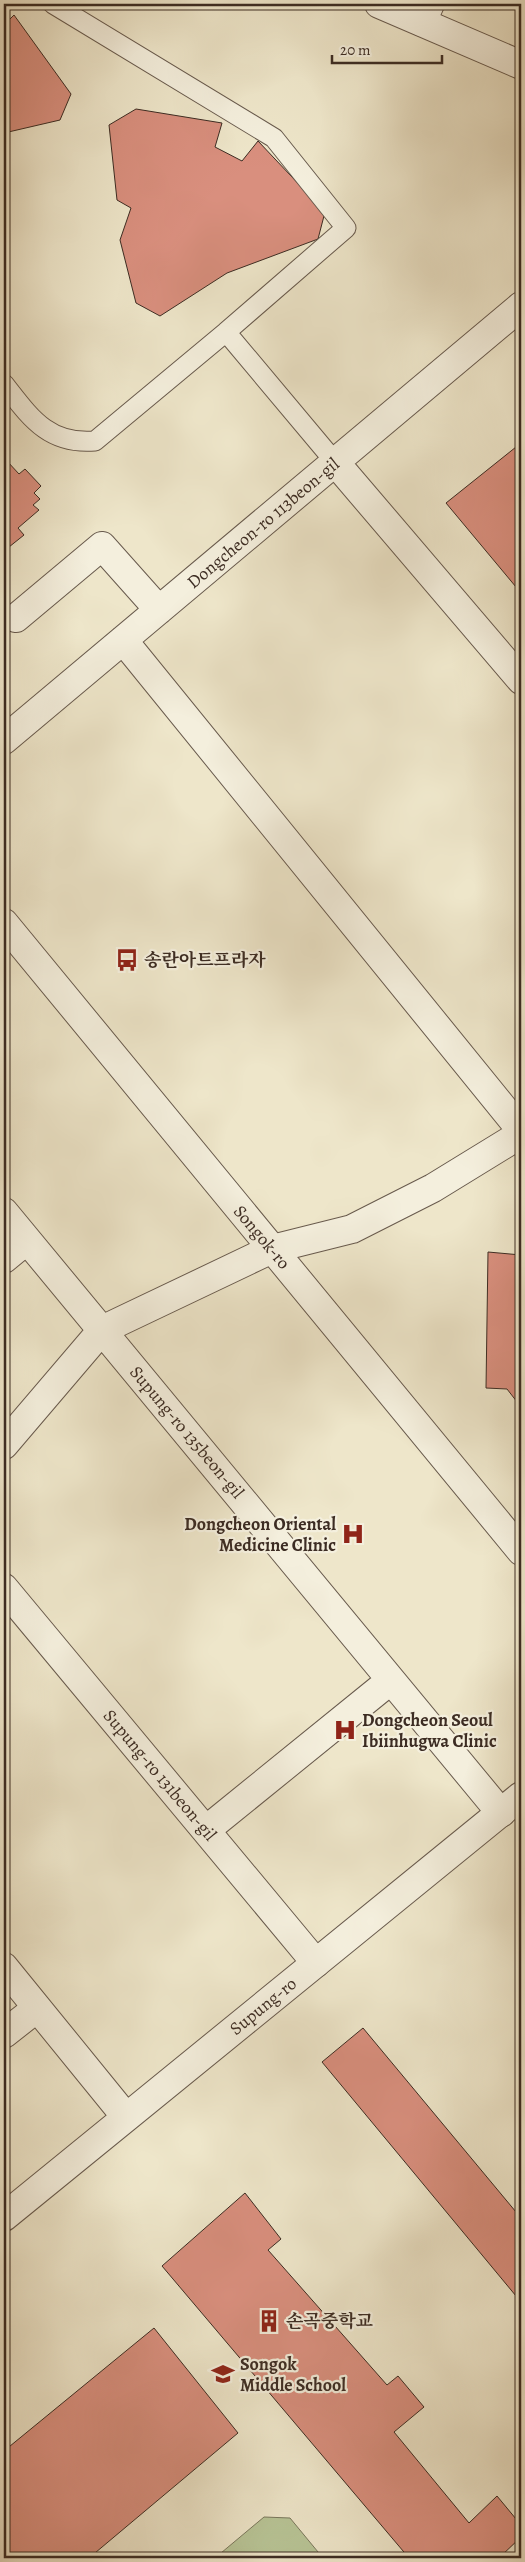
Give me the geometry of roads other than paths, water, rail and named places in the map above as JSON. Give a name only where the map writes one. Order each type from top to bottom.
[{"type":"street","points":[[379,4],[426,13],[521,65]]},
{"type":"street","name":"Dongcheon-ro 113beon-gil","points":[[4,740],[521,306]]},
{"type":"street","points":[[336,462],[521,680]]},
{"type":"street","points":[[16,618],[102,546],[159,610]]},
{"type":"street","points":[[123,640],[521,1130]]},
{"type":"street","name":"Songok-ro","points":[[4,923],[521,1551]]},
{"type":"street","points":[[4,1445],[102,1330],[272,1249],[352,1229],[433,1188],[521,1134]]},
{"type":"street","name":"Supung-ro 135beon-gil","points":[[4,1212],[391,1680],[511,1804]]},
{"type":"street","points":[[4,1259],[27,1240]]},
{"type":"street","name":"Supung-ro 131beon-gil","points":[[4,1588],[316,1963]]},
{"type":"street","points":[[206,1830],[391,1680]]},
{"type":"street","name":"Supung-ro","points":[[4,2217],[511,1804]]},
{"type":"street","points":[[4,1967],[126,2117]]},
{"type":"street","points":[[4,2034],[37,2008]]},
{"type":"lane","points":[[4,384],[34,421],[48,432],[63,439],[78,442],[94,441],[226,332],[346,228],[274,138],[53,4]]},
{"type":"lane","points":[[226,332],[336,462]]},
{"type":"place","name":"송란아트프라자","points":[[127,960]]},
{"type":"place","name":"Dongcheon Oriental Medicine Clinic","points":[[353,1534]]},
{"type":"place","name":"Dongcheon Seoul Ibiinhugwa Clinic","points":[[345,1730]]},
{"type":"place","name":"손곡중학교","points":[[269,2321]]},
{"type":"place","name":"Songok Middle School","points":[[223,2374]]}]
